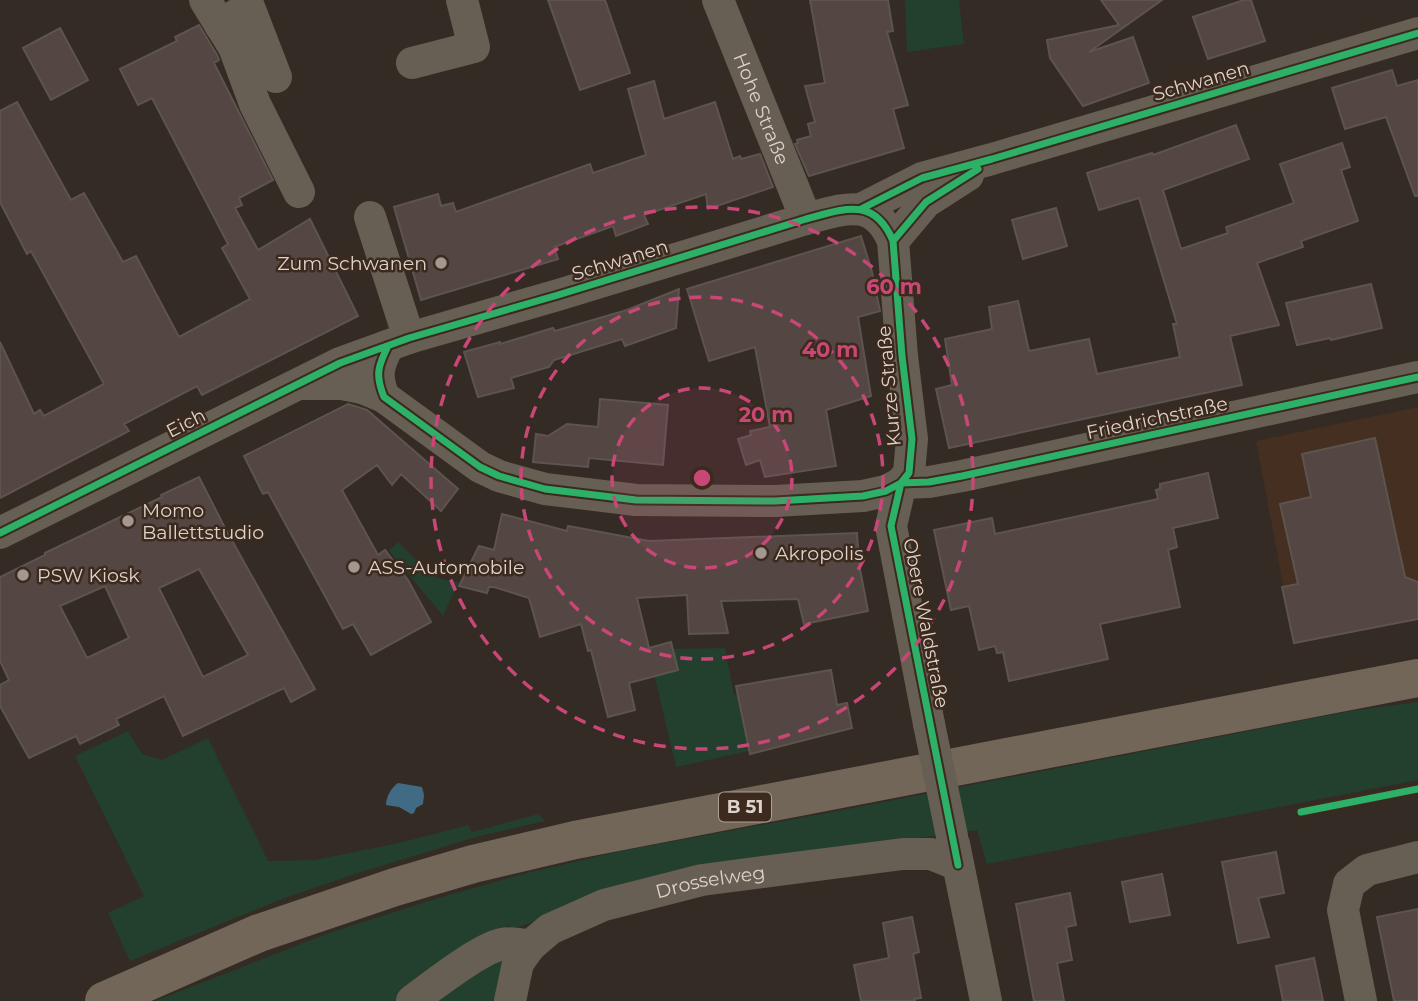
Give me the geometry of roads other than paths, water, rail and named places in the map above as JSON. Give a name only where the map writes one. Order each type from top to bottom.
[{"type":"main road","name":"B 51","points":[[104,1001],[259,933],[473,864],[575,840],[1418,678]]},
{"type":"street","points":[[412,63],[474,47],[462,0]]},
{"type":"street","name":"Hohe Straße","points":[[718,0],[806,219]]},
{"type":"street","points":[[276,76],[249,7],[213,12],[234,47],[255,104],[299,192]]},
{"type":"street","name":"Schwanen","points":[[399,342],[806,219],[844,209],[861,209],[922,178],[1418,33]]},
{"type":"street","name":"Schwanen","points":[[893,241],[926,202],[992,159]]},
{"type":"street","points":[[861,209],[878,217],[887,227],[893,241]]},
{"type":"street","points":[[370,218],[399,342],[380,363],[378,382],[384,397],[480,467],[499,476],[545,489],[636,500],[775,500],[863,496],[886,491],[901,483]]},
{"type":"street","name":"Kurze Straße","points":[[893,241],[912,439],[909,473],[901,483]]},
{"type":"street","name":"Eich","points":[[0,533],[341,363],[399,342]]},
{"type":"street","name":"Friedrichstraße","points":[[901,483],[929,482],[962,476],[1418,377]]},
{"type":"street","name":"Eich","points":[[298,384],[342,384],[384,397]]},
{"type":"street","name":"Obere Waldstraße","points":[[901,483],[891,526],[986,1001]]},
{"type":"street","name":"Drosselweg","points":[[510,1001],[518,962],[530,946],[550,929],[604,905],[702,880],[903,854],[955,850]]},
{"type":"street","points":[[1361,1001],[1343,910],[1349,884],[1367,870],[1418,857]]},
{"type":"street","points":[[412,1001],[488,950],[502,944],[530,946]]},
{"type":"water","points":[[398,783],[422,787],[423,804],[416,808],[414,813],[386,805],[389,793]]},
{"type":"place","name":"Zum Schwanen","points":[[441,263]]},
{"type":"place","name":"Momo Ballettstudio","points":[[128,521]]},
{"type":"place","name":"Akropolis","points":[[761,553]]},
{"type":"place","name":"ASS-Automobile","points":[[354,567]]},
{"type":"place","name":"PSW Kiosk","points":[[23,575]]}]
